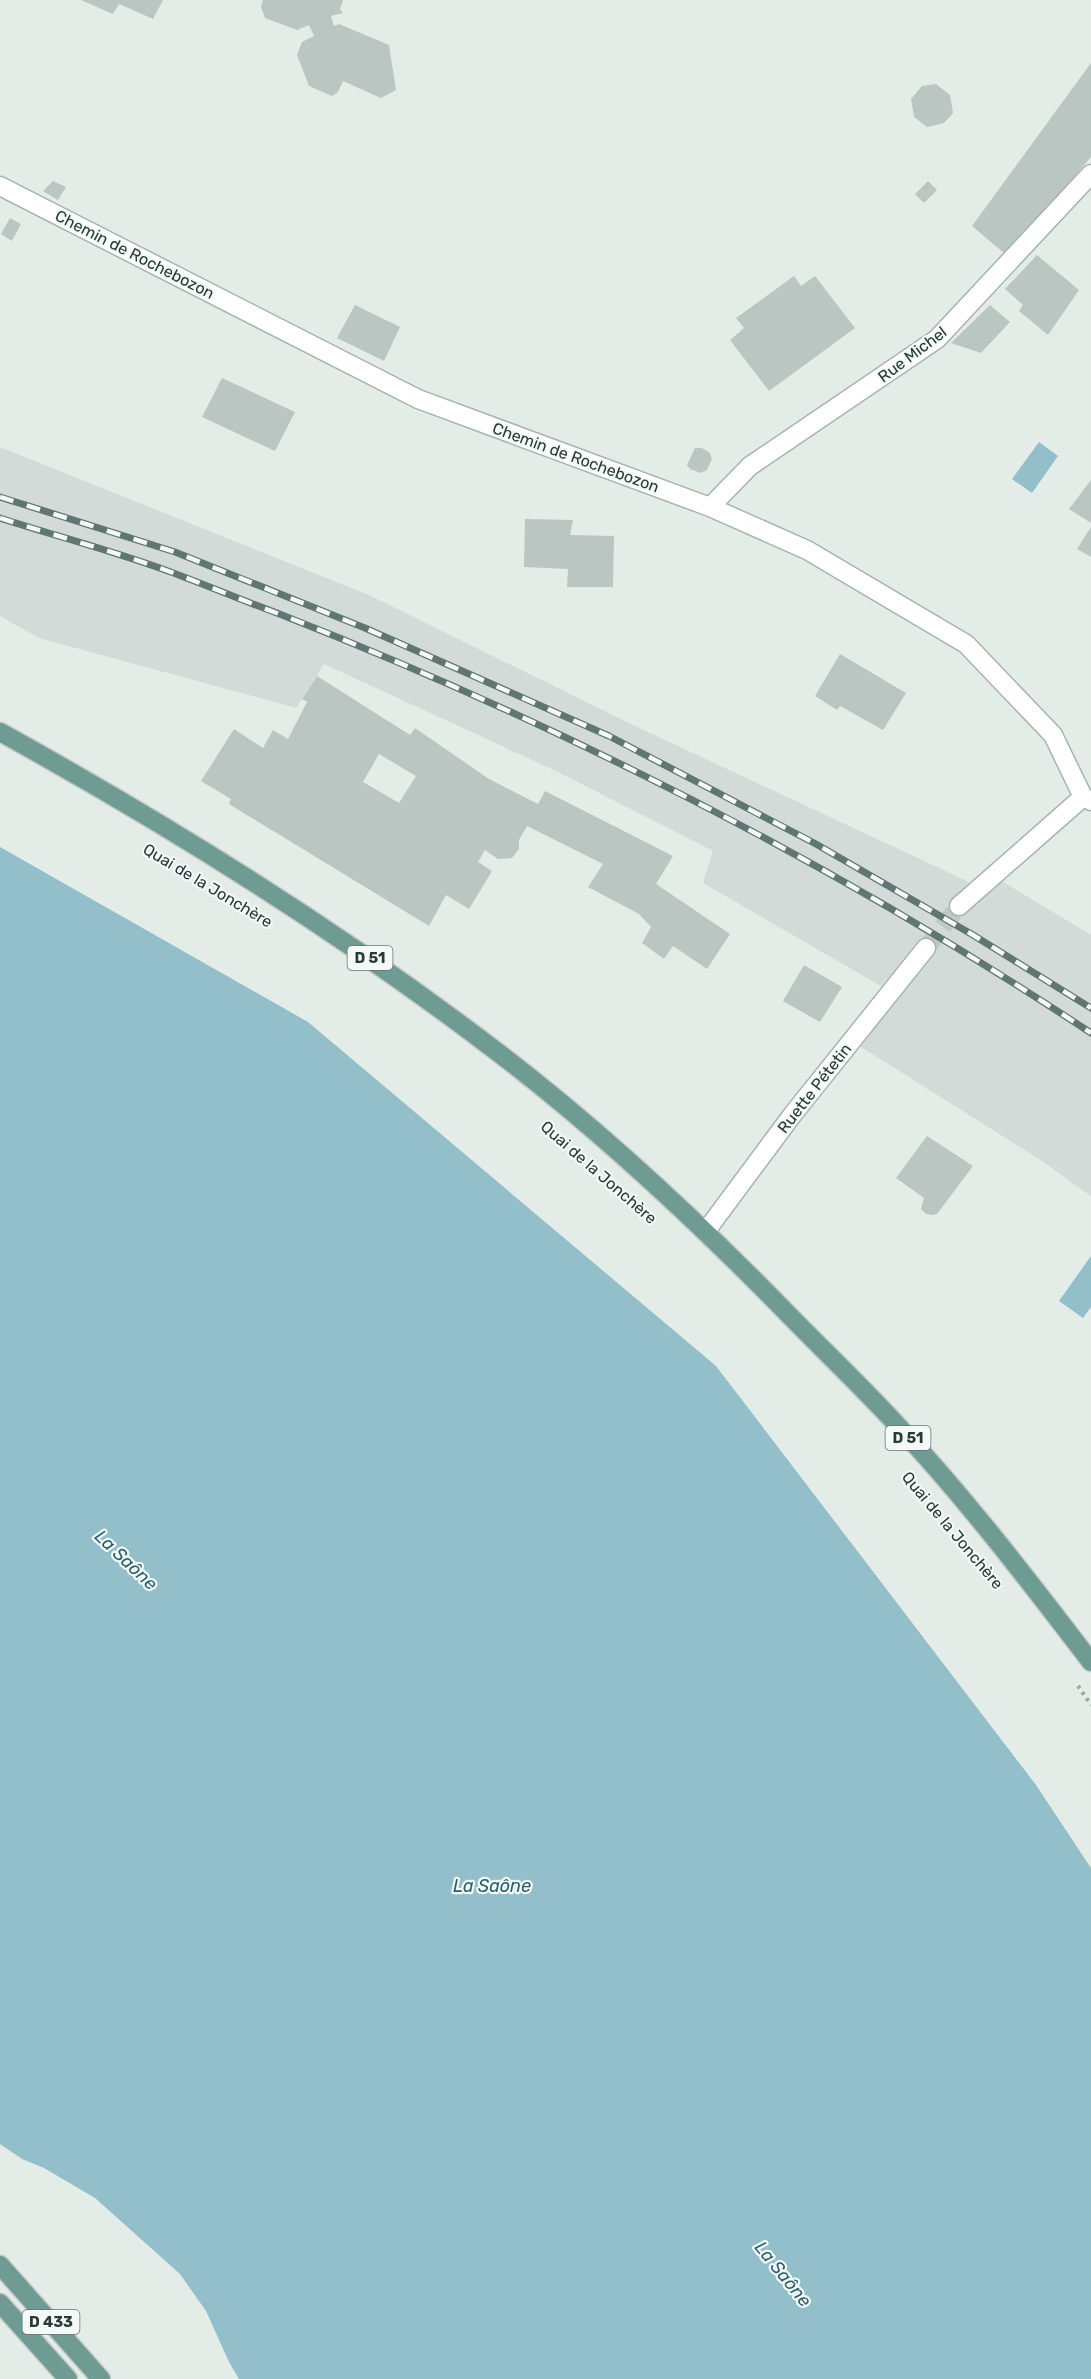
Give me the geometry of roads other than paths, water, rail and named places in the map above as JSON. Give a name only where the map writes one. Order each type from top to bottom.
[{"type":"main road","name":"Quai de la Jonchère","points":[[0,732],[169,827],[260,884],[387,970],[503,1057],[615,1150],[706,1231],[899,1426],[1013,1560],[1091,1662]]},
{"type":"main road","name":"D 433","points":[[0,2265],[101,2379]]},
{"type":"main road","name":"D 433","points":[[0,2303],[68,2379]]},
{"type":"street","name":"Rue Michel","points":[[710,507],[750,466],[938,339],[1091,174]]},
{"type":"street","name":"Chemin de Rochebozon","points":[[0,186],[418,399],[710,507],[807,550],[966,644],[1053,735],[1087,799]]},
{"type":"street","points":[[959,906],[1087,799]]},
{"type":"street","name":"Ruette Pétetin","points":[[706,1231],[793,1114],[926,948]]},
{"type":"water","points":[[1039,442],[1058,456],[1032,493],[1012,479]]},
{"type":"water","name":"La Saône","points":[[0,847],[308,1022],[716,1366],[1036,1785],[1091,1868],[1091,2379],[239,2379],[206,2311],[180,2274],[95,2198],[44,2168],[22,2159],[0,2144]]},
{"type":"water","points":[[1091,1256],[1091,1307],[1083,1318],[1059,1301]]},
{"type":"tunnel","points":[[926,948],[959,906]]},
{"type":"railway","points":[[0,497],[175,552],[365,628],[609,736],[816,844],[973,935],[1091,1008]]},
{"type":"railway","points":[[0,518],[182,576],[282,615],[388,658],[595,752],[798,856],[897,912],[995,971],[1091,1033]]}]
